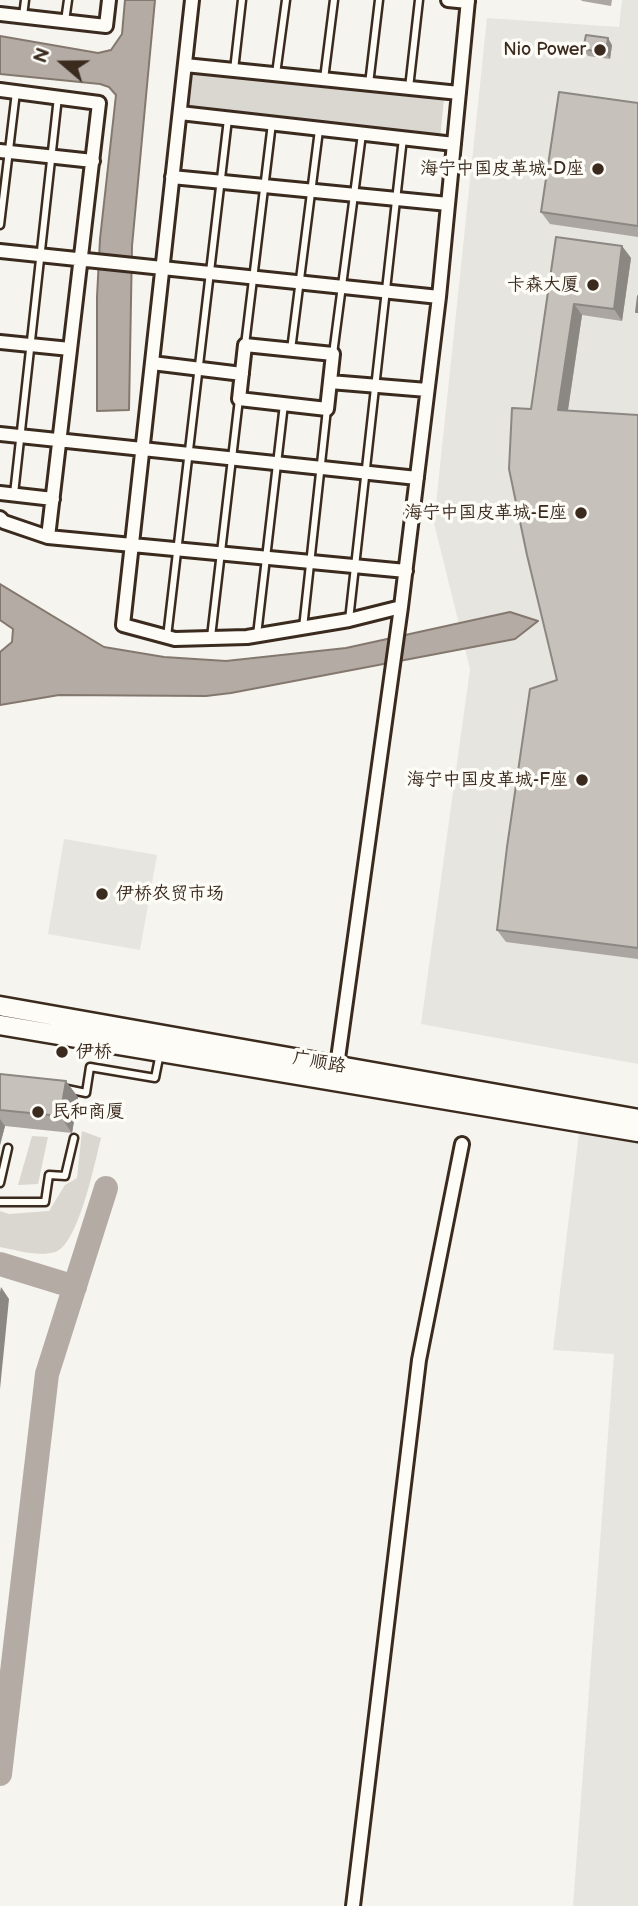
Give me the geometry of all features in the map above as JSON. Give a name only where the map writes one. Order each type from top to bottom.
[{"type":"main road","name":"广顺路","points":[[0,1006],[162,1043],[638,1132]]},
{"type":"main road","name":"广顺路","points":[[0,1025],[162,1043]]},
{"type":"main road","name":"广顺路","points":[[336,1074],[638,1119]]},
{"type":"street","points":[[0,13],[106,26],[109,0]]},
{"type":"street","points":[[192,0],[123,625],[176,639],[211,638],[257,635],[401,612]]},
{"type":"street","points":[[336,1074],[401,612],[439,297],[468,1],[448,0]]},
{"type":"street","points":[[185,65],[459,93]]},
{"type":"street","points":[[0,90],[99,103],[48,537]]},
{"type":"street","points":[[180,113],[454,144]]},
{"type":"street","points":[[4,151],[93,161]]},
{"type":"street","points":[[172,177],[448,204]]},
{"type":"street","points":[[0,250],[439,297]]},
{"type":"street","points":[[0,342],[70,349]]},
{"type":"street","points":[[245,345],[333,354],[327,409],[239,399],[245,345]]},
{"type":"street","points":[[152,363],[242,374]]},
{"type":"street","points":[[330,382],[427,390]]},
{"type":"street","points":[[0,434],[417,478]]},
{"type":"street","points":[[0,493],[53,499]]},
{"type":"street","points":[[0,518],[4,522],[48,537],[405,571]]},
{"type":"street","points":[[353,1906],[419,1360],[462,1144]]},
{"type":"lane","points":[[23,16],[25,0]]},
{"type":"lane","points":[[65,21],[68,0]]},
{"type":"lane","points":[[234,70],[242,0]]},
{"type":"lane","points":[[276,74],[286,0]]},
{"type":"lane","points":[[324,79],[334,0]]},
{"type":"lane","points":[[369,84],[379,0]]},
{"type":"lane","points":[[409,88],[419,0]]},
{"type":"lane","points":[[0,225],[4,151],[16,92]]},
{"type":"lane","points":[[14,494],[58,97]]},
{"type":"lane","points":[[167,637],[228,118]]},
{"type":"lane","points":[[245,345],[272,123]]},
{"type":"lane","points":[[290,350],[319,128]]},
{"type":"lane","points":[[333,354],[362,134]]},
{"type":"lane","points":[[349,620],[403,138]]},
{"type":"lane","points":[[211,638],[239,399]]},
{"type":"lane","points":[[257,635],[284,404]]},
{"type":"lane","points":[[303,628],[327,409]]},
{"type":"lane","points":[[62,1088],[86,1093],[90,1067],[155,1078],[162,1043]]},
{"type":"lane","points":[[0,1202],[45,1202],[49,1175],[65,1176],[74,1138]]},
{"type":"lane","points":[[0,1183],[8,1148]]},
{"type":"shaded area","points":[[125,0],[155,0],[132,246],[129,410],[97,411],[100,239],[116,95],[109,87],[100,84],[0,74],[0,36],[98,53],[111,50],[122,34]]},
{"type":"shaded area","points":[[622,0],[638,0],[638,1064],[421,1024],[470,669],[434,523],[487,18],[619,27]]},
{"type":"shaded area","points":[[191,72],[444,99],[440,138],[185,110]]},
{"type":"shaded area","points":[[0,584],[104,647],[164,657],[226,661],[346,648],[510,612],[538,621],[515,639],[231,693],[206,696],[59,695],[0,705],[0,652],[12,642],[13,629],[0,620]]},
{"type":"shaded area","name":"伊桥农贸市场","points":[[64,839],[157,855],[140,950],[48,934]]},
{"type":"shaded area","points":[[580,1125],[638,1139],[638,1906],[573,1906],[614,1354],[553,1350]]},
{"type":"shaded area","points":[[82,1131],[101,1138],[90,1183],[71,1235],[55,1252],[41,1254],[0,1247],[0,1211],[9,1214],[49,1211],[65,1185],[77,1178]]},
{"type":"shaded area","points":[[32,1136],[48,1137],[38,1184],[18,1185]]},
{"type":"building","points":[[586,35],[608,38],[606,53],[583,49]]},
{"type":"building","name":"海宁中国皮革城-D座","points":[[559,92],[638,103],[638,226],[541,212]]},
{"type":"building","points":[[556,237],[622,246],[614,309],[574,304],[558,410],[638,415],[638,948],[497,930],[530,689],[557,680],[509,469],[512,408],[531,409]]},
{"type":"building","points":[[0,1074],[66,1081],[60,1116],[0,1110]]},
{"type":"waterway","points":[[0,1774],[47,1374],[106,1188]]},
{"type":"waterway","points":[[0,1264],[75,1287]]},
{"type":"place","name":"Nio Power","points":[[600,50]]},
{"type":"place","name":"海宁中国皮革城-D座","points":[[598,169]]},
{"type":"place","name":"卡森大厦","points":[[593,285]]},
{"type":"place","name":"海宁中国皮革城-E座","points":[[581,513]]},
{"type":"place","name":"海宁中国皮革城-F座","points":[[582,780]]},
{"type":"place","name":"伊桥农贸市场","points":[[102,894]]},
{"type":"place","name":"伊桥","points":[[62,1052]]},
{"type":"place","name":"民和商厦","points":[[38,1112]]}]
